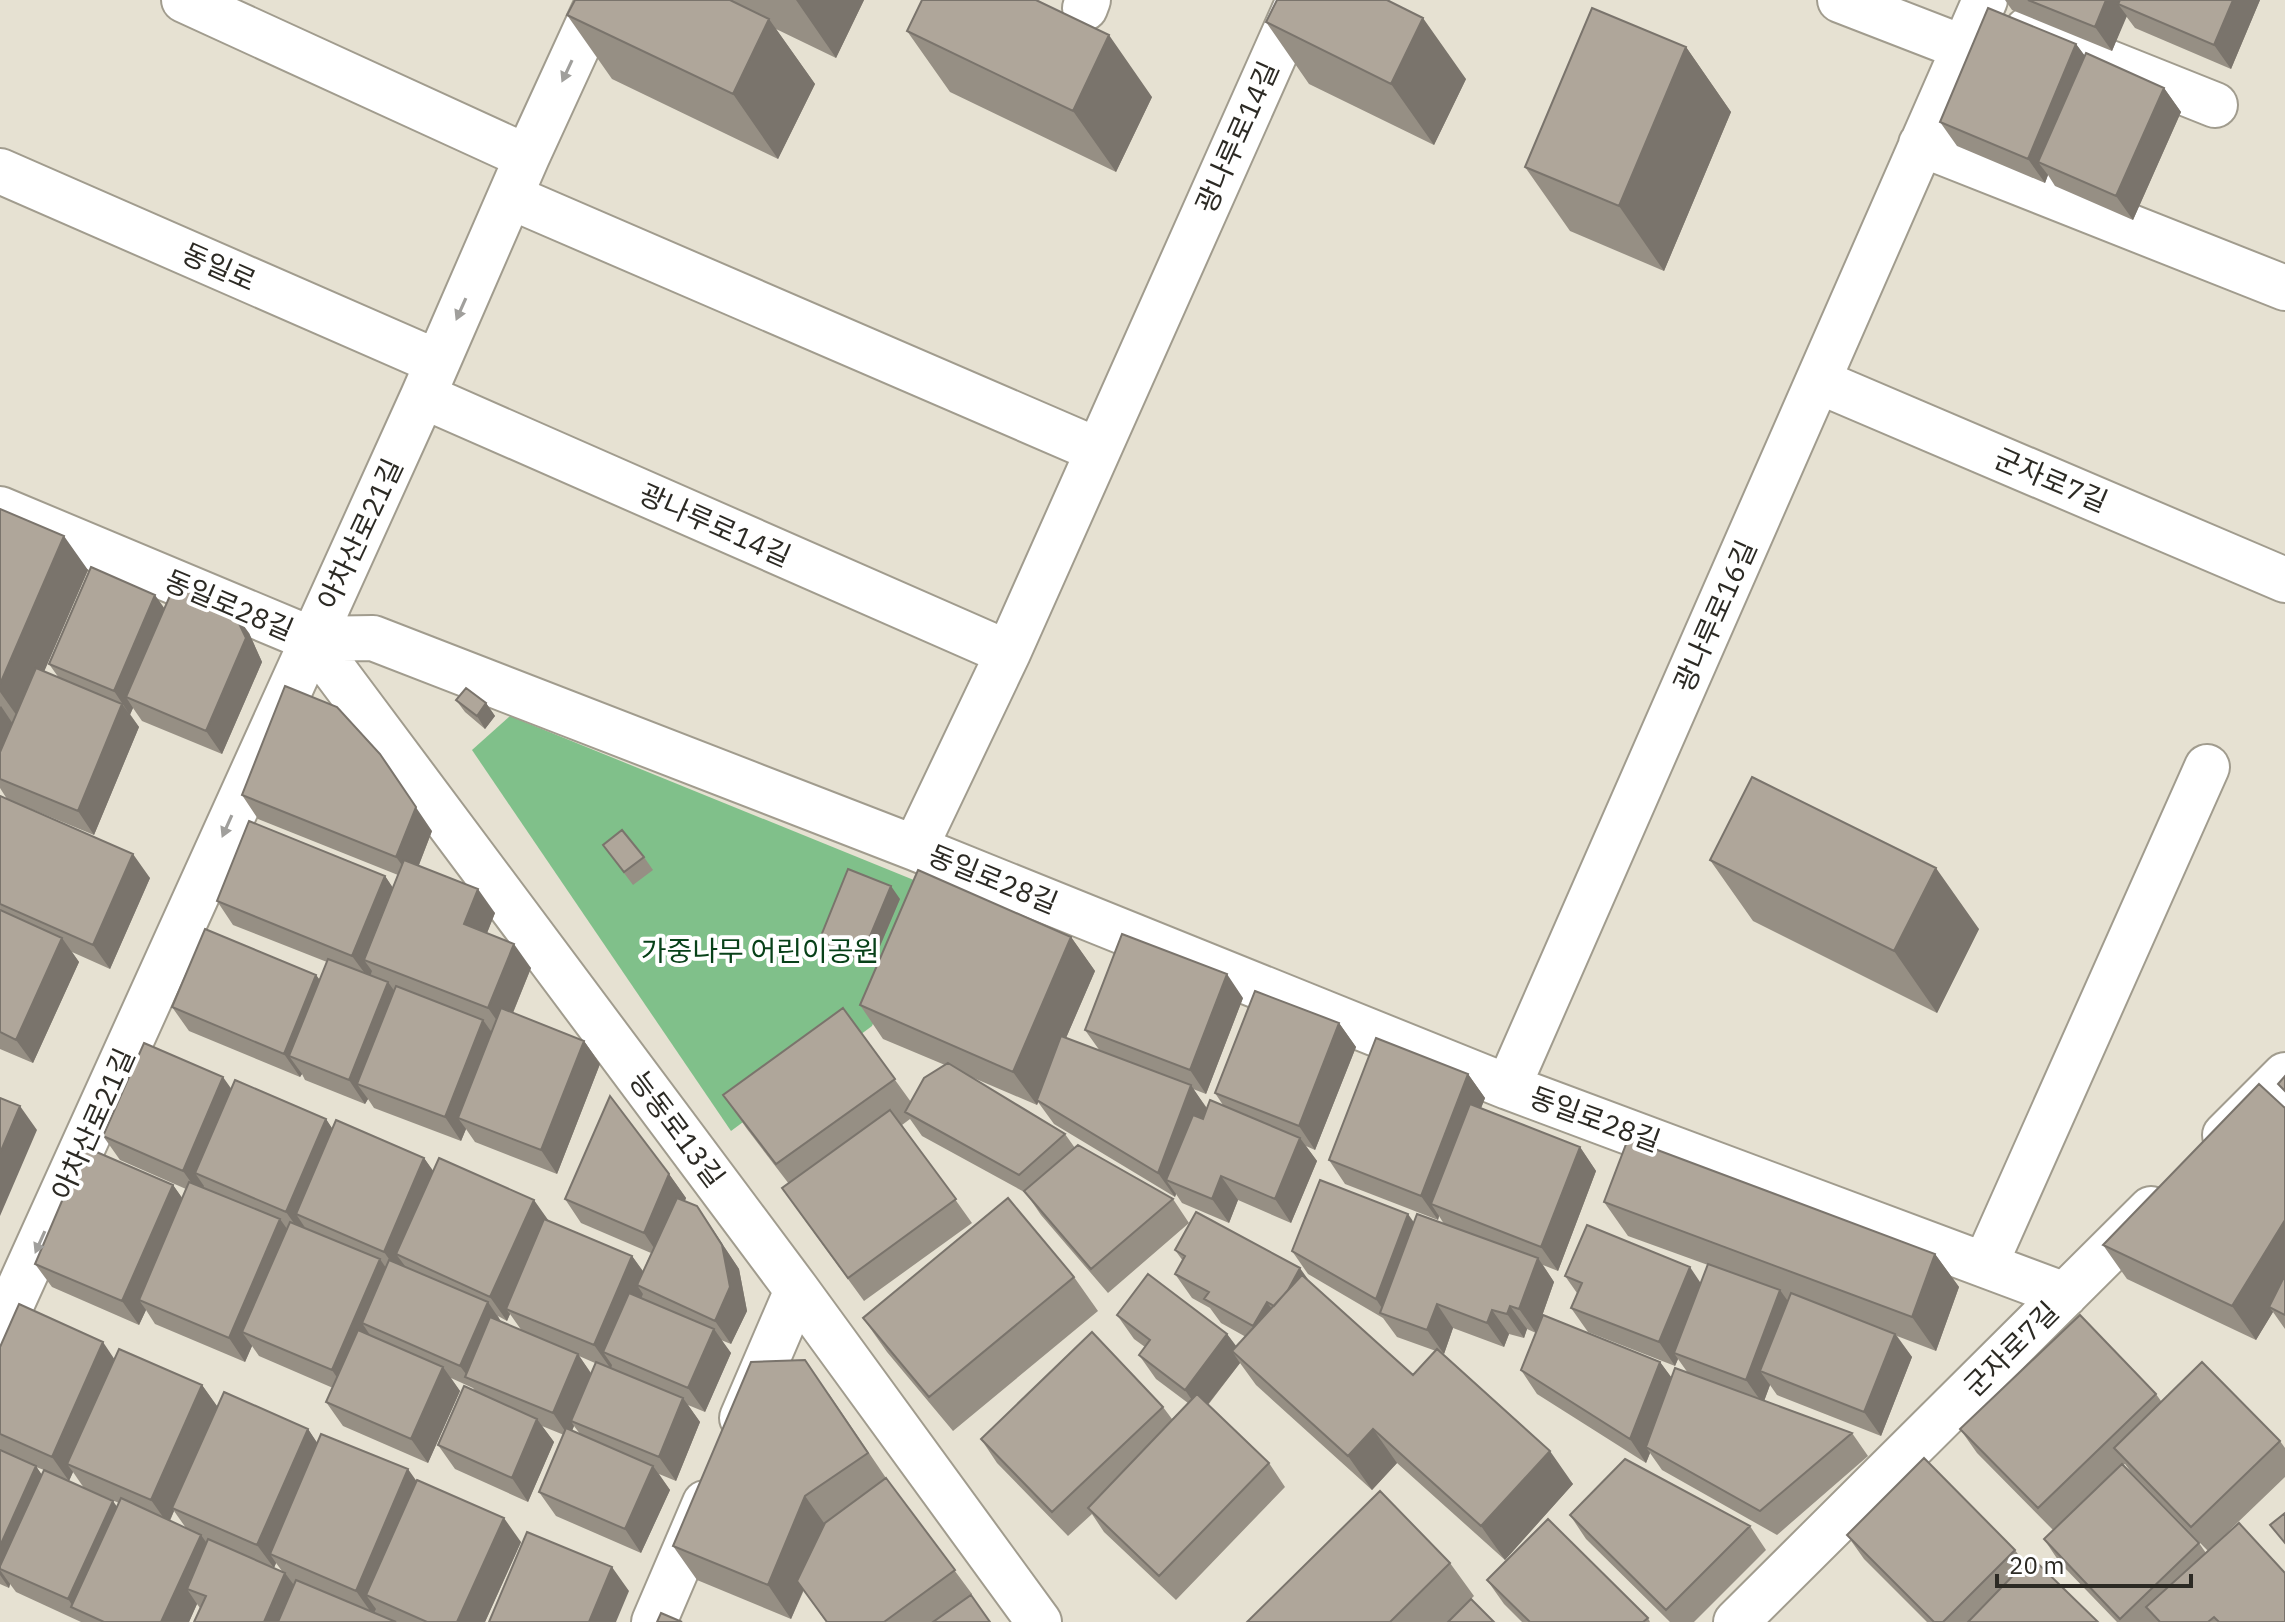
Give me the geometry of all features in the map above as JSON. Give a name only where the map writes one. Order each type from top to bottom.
[{"type":"street","points":[[184,0],[527,157]]},
{"type":"street","name":"아차산로21길","points":[[0,1330],[599,0]]},
{"type":"street","name":"광나루로14길","points":[[915,848],[1008,653],[1299,0]]},
{"type":"street","points":[[1840,0],[1977,19],[2215,105]]},
{"type":"street","name":"광나루로16길","points":[[1508,1087],[1977,19]]},
{"type":"street","points":[[1921,144],[2285,288]]},
{"type":"street","name":"동일로","points":[[0,171],[430,379]]},
{"type":"street","points":[[511,197],[1097,450]]},
{"type":"street","name":"광나루로14길","points":[[430,379],[1008,653]]},
{"type":"street","name":"군자로7길","points":[[1818,381],[2285,580]]},
{"type":"street","name":"동일로28길","points":[[0,509],[311,639],[373,638],[915,848],[1508,1087],[2065,1295]]},
{"type":"street","name":"능동로13길","points":[[311,639],[797,1290],[1039,1622]]},
{"type":"street","points":[[1985,1265],[2207,767]]},
{"type":"street","name":"군자로7길","points":[[1736,1622],[2285,1075]]},
{"type":"street","points":[[654,1622],[797,1290]]},
{"type":"green space","name":"가중나무 어린이공원","points":[[510,716],[931,887],[872,1026],[731,1131],[472,750]]},
{"type":"building","points":[[575,0],[730,0],[769,19],[733,94],[567,15]]},
{"type":"building","points":[[922,0],[1036,0],[1109,35],[1073,111],[907,31]]},
{"type":"building","points":[[1277,0],[1387,0],[1423,18],[1391,84],[1266,22]]},
{"type":"building","points":[[2028,0],[2106,0],[2095,27]]},
{"type":"building","points":[[2120,0],[2233,0],[2214,45],[2118,4]]},
{"type":"building","points":[[1592,8],[1686,47],[1619,206],[1525,167]]},
{"type":"building","points":[[1988,8],[2076,44],[2028,159],[1940,122]]},
{"type":"building","points":[[2086,53],[2164,88],[2116,196],[2038,162]]},
{"type":"building","points":[[0,509],[64,536],[0,684]]},
{"type":"building","points":[[91,567],[155,595],[114,691],[49,664]]},
{"type":"building","points":[[175,584],[232,609],[246,638],[206,731],[126,697]]},
{"type":"building","points":[[36,668],[122,704],[78,811],[0,779],[0,752]]},
{"type":"building","points":[[285,686],[337,707],[380,754],[416,807],[396,857],[242,795]]},
{"type":"building","points":[[466,688],[486,703],[477,716],[456,700]]},
{"type":"building","points":[[1752,777],[1936,868],[1894,951],[1710,860]]},
{"type":"building","points":[[0,796],[133,854],[93,945],[0,904]]},
{"type":"building","points":[[249,821],[385,876],[352,956],[217,901]]},
{"type":"building","points":[[622,830],[644,857],[624,872],[603,845]]},
{"type":"building","points":[[404,860],[478,889],[464,924],[514,944],[488,1008],[364,960]]},
{"type":"building","points":[[848,869],[891,886],[863,953],[821,936]]},
{"type":"building","points":[[918,870],[1071,937],[1013,1072],[860,1005]]},
{"type":"building","points":[[0,910],[62,938],[16,1040],[0,1032]]},
{"type":"building","points":[[205,929],[316,975],[284,1054],[172,1007]]},
{"type":"building","points":[[1122,934],[1227,974],[1190,1070],[1085,1030]]},
{"type":"building","points":[[328,959],[388,982],[349,1080],[289,1056]]},
{"type":"building","points":[[396,986],[483,1020],[445,1117],[357,1084]]},
{"type":"building","points":[[1255,991],[1339,1023],[1299,1126],[1215,1093]]},
{"type":"building","points":[[501,1008],[584,1041],[541,1150],[458,1118]]},
{"type":"building","points":[[843,1008],[895,1079],[776,1164],[723,1095]]},
{"type":"building","points":[[1061,1036],[1191,1085],[1158,1173],[1037,1100]]},
{"type":"building","points":[[1376,1038],[1468,1074],[1421,1196],[1329,1160]]},
{"type":"building","points":[[144,1043],[223,1077],[183,1171],[103,1136]]},
{"type":"building","points":[[948,1063],[1065,1134],[1019,1175],[905,1112],[924,1078]]},
{"type":"building","points":[[2285,1076],[2285,1091],[2278,1084]]},
{"type":"building","points":[[235,1080],[326,1119],[286,1212],[195,1173]]},
{"type":"building","points":[[2259,1084],[2285,1108],[2285,1220],[2232,1306],[2103,1245]]},
{"type":"building","points":[[610,1096],[669,1174],[644,1233],[565,1199]]},
{"type":"building","points":[[0,1098],[20,1106],[0,1153]]},
{"type":"building","points":[[1210,1100],[1300,1138],[1275,1199],[1221,1176],[1212,1199],[1166,1180],[1193,1115],[1203,1119]]},
{"type":"building","points":[[1470,1104],[1580,1147],[1541,1247],[1431,1204]]},
{"type":"building","points":[[890,1110],[956,1199],[848,1278],[782,1188]]},
{"type":"building","points":[[336,1120],[424,1158],[384,1252],[296,1214]]},
{"type":"building","points":[[1628,1139],[1935,1254],[1912,1317],[1604,1202]]},
{"type":"building","points":[[1078,1145],[1173,1199],[1091,1269],[1024,1191]]},
{"type":"building","points":[[85,1147],[173,1185],[122,1301],[35,1264]]},
{"type":"building","points":[[439,1158],[534,1200],[490,1297],[396,1254]]},
{"type":"building","points":[[1320,1180],[1408,1214],[1376,1299],[1292,1251]]},
{"type":"building","points":[[189,1182],[280,1219],[229,1338],[139,1300]]},
{"type":"building","points":[[677,1198],[697,1206],[722,1245],[730,1287],[715,1321],[637,1285]]},
{"type":"building","points":[[1008,1198],[1074,1277],[929,1397],[863,1318]]},
{"type":"building","points":[[1196,1212],[1300,1268],[1288,1290],[1274,1306],[1267,1302],[1253,1326],[1204,1299],[1209,1292],[1175,1274],[1185,1256],[1175,1250]]},
{"type":"building","points":[[1417,1214],[1538,1258],[1519,1309],[1510,1306],[1507,1314],[1492,1310],[1487,1323],[1437,1304],[1427,1330],[1380,1313]]},
{"type":"building","points":[[544,1219],[632,1256],[594,1345],[506,1309]]},
{"type":"building","points":[[290,1222],[380,1259],[332,1370],[242,1332]]},
{"type":"building","points":[[1587,1225],[1690,1267],[1659,1342],[1571,1308],[1582,1283],[1565,1276]]},
{"type":"building","points":[[389,1260],[488,1302],[460,1366],[362,1323]]},
{"type":"building","points":[[1708,1264],[1780,1290],[1746,1380],[1674,1353]]},
{"type":"building","points":[[1148,1274],[1227,1334],[1185,1390],[1139,1355],[1150,1340],[1117,1315]]},
{"type":"building","points":[[1302,1275],[1413,1375],[1437,1349],[1550,1451],[1481,1526],[1373,1429],[1348,1456],[1232,1351]]},
{"type":"building","points":[[2285,1275],[2285,1315],[2269,1307]]},
{"type":"building","points":[[629,1293],[714,1329],[688,1388],[603,1352]]},
{"type":"building","points":[[1791,1293],[1895,1334],[1864,1412],[1760,1371]]},
{"type":"building","points":[[19,1304],[103,1342],[52,1457],[0,1434],[0,1347]]},
{"type":"building","points":[[1543,1315],[1660,1362],[1630,1439],[1521,1370]]},
{"type":"building","points":[[2080,1315],[2156,1394],[2038,1508],[1960,1429]]},
{"type":"building","points":[[490,1317],[578,1354],[553,1413],[465,1377]]},
{"type":"building","points":[[358,1330],[443,1367],[411,1439],[326,1402]]},
{"type":"building","points":[[1092,1332],[1163,1407],[1052,1512],[981,1439]]},
{"type":"building","points":[[119,1349],[202,1385],[151,1500],[67,1464]]},
{"type":"building","points":[[805,1360],[868,1453],[805,1496],[768,1585],[673,1546],[751,1362]]},
{"type":"building","points":[[596,1362],[683,1398],[659,1457],[571,1421]]},
{"type":"building","points":[[2202,1362],[2280,1441],[2191,1527],[2114,1448]]},
{"type":"building","points":[[1675,1368],[1852,1433],[1760,1511],[1646,1447]]},
{"type":"building","points":[[464,1386],[537,1419],[512,1478],[438,1445]]},
{"type":"building","points":[[224,1392],[308,1429],[257,1545],[172,1508]]},
{"type":"building","points":[[1197,1394],[1269,1463],[1159,1576],[1088,1508]]},
{"type":"building","points":[[566,1428],[653,1466],[625,1529],[539,1492]]},
{"type":"building","points":[[321,1434],[408,1469],[356,1591],[270,1554]]},
{"type":"building","points":[[0,1450],[36,1466],[0,1546]]},
{"type":"building","points":[[1924,1458],[2015,1550],[1943,1622],[1934,1622],[1847,1535]]},
{"type":"building","points":[[1625,1459],[1750,1526],[1666,1610],[1570,1515]]},
{"type":"building","points":[[2122,1464],[2199,1543],[2120,1619],[2044,1539]]},
{"type":"building","points":[[44,1470],[113,1501],[68,1599],[0,1569]]},
{"type":"building","points":[[886,1478],[955,1570],[884,1622],[827,1622],[797,1581],[825,1523]]},
{"type":"building","points":[[417,1480],[504,1518],[457,1622],[427,1622],[366,1595]]},
{"type":"building","points":[[1380,1491],[1450,1563],[1390,1622],[1247,1622]]},
{"type":"building","points":[[121,1498],[201,1535],[161,1622],[104,1622],[71,1607]]},
{"type":"building","points":[[2285,1513],[2285,1543],[2270,1525]]},
{"type":"building","points":[[1548,1519],[1648,1618],[1643,1622],[1530,1622],[1487,1580]]},
{"type":"building","points":[[2239,1523],[2285,1573],[2285,1622],[2219,1622],[2214,1617],[2208,1622],[2160,1622],[2146,1607]]},
{"type":"building","points":[[527,1532],[612,1567],[589,1622],[489,1622]]},
{"type":"building","points":[[208,1539],[285,1573],[264,1622],[194,1622],[206,1596],[187,1589]]},
{"type":"building","points":[[2031,1557],[2098,1622],[1968,1622]]},
{"type":"building","points":[[296,1580],[396,1622],[278,1622]]},
{"type":"building","points":[[971,1595],[990,1622],[933,1622]]},
{"type":"building","points":[[1471,1599],[1494,1622],[1448,1622]]},
{"type":"building","points":[[661,1613],[682,1622],[657,1622]]}]
